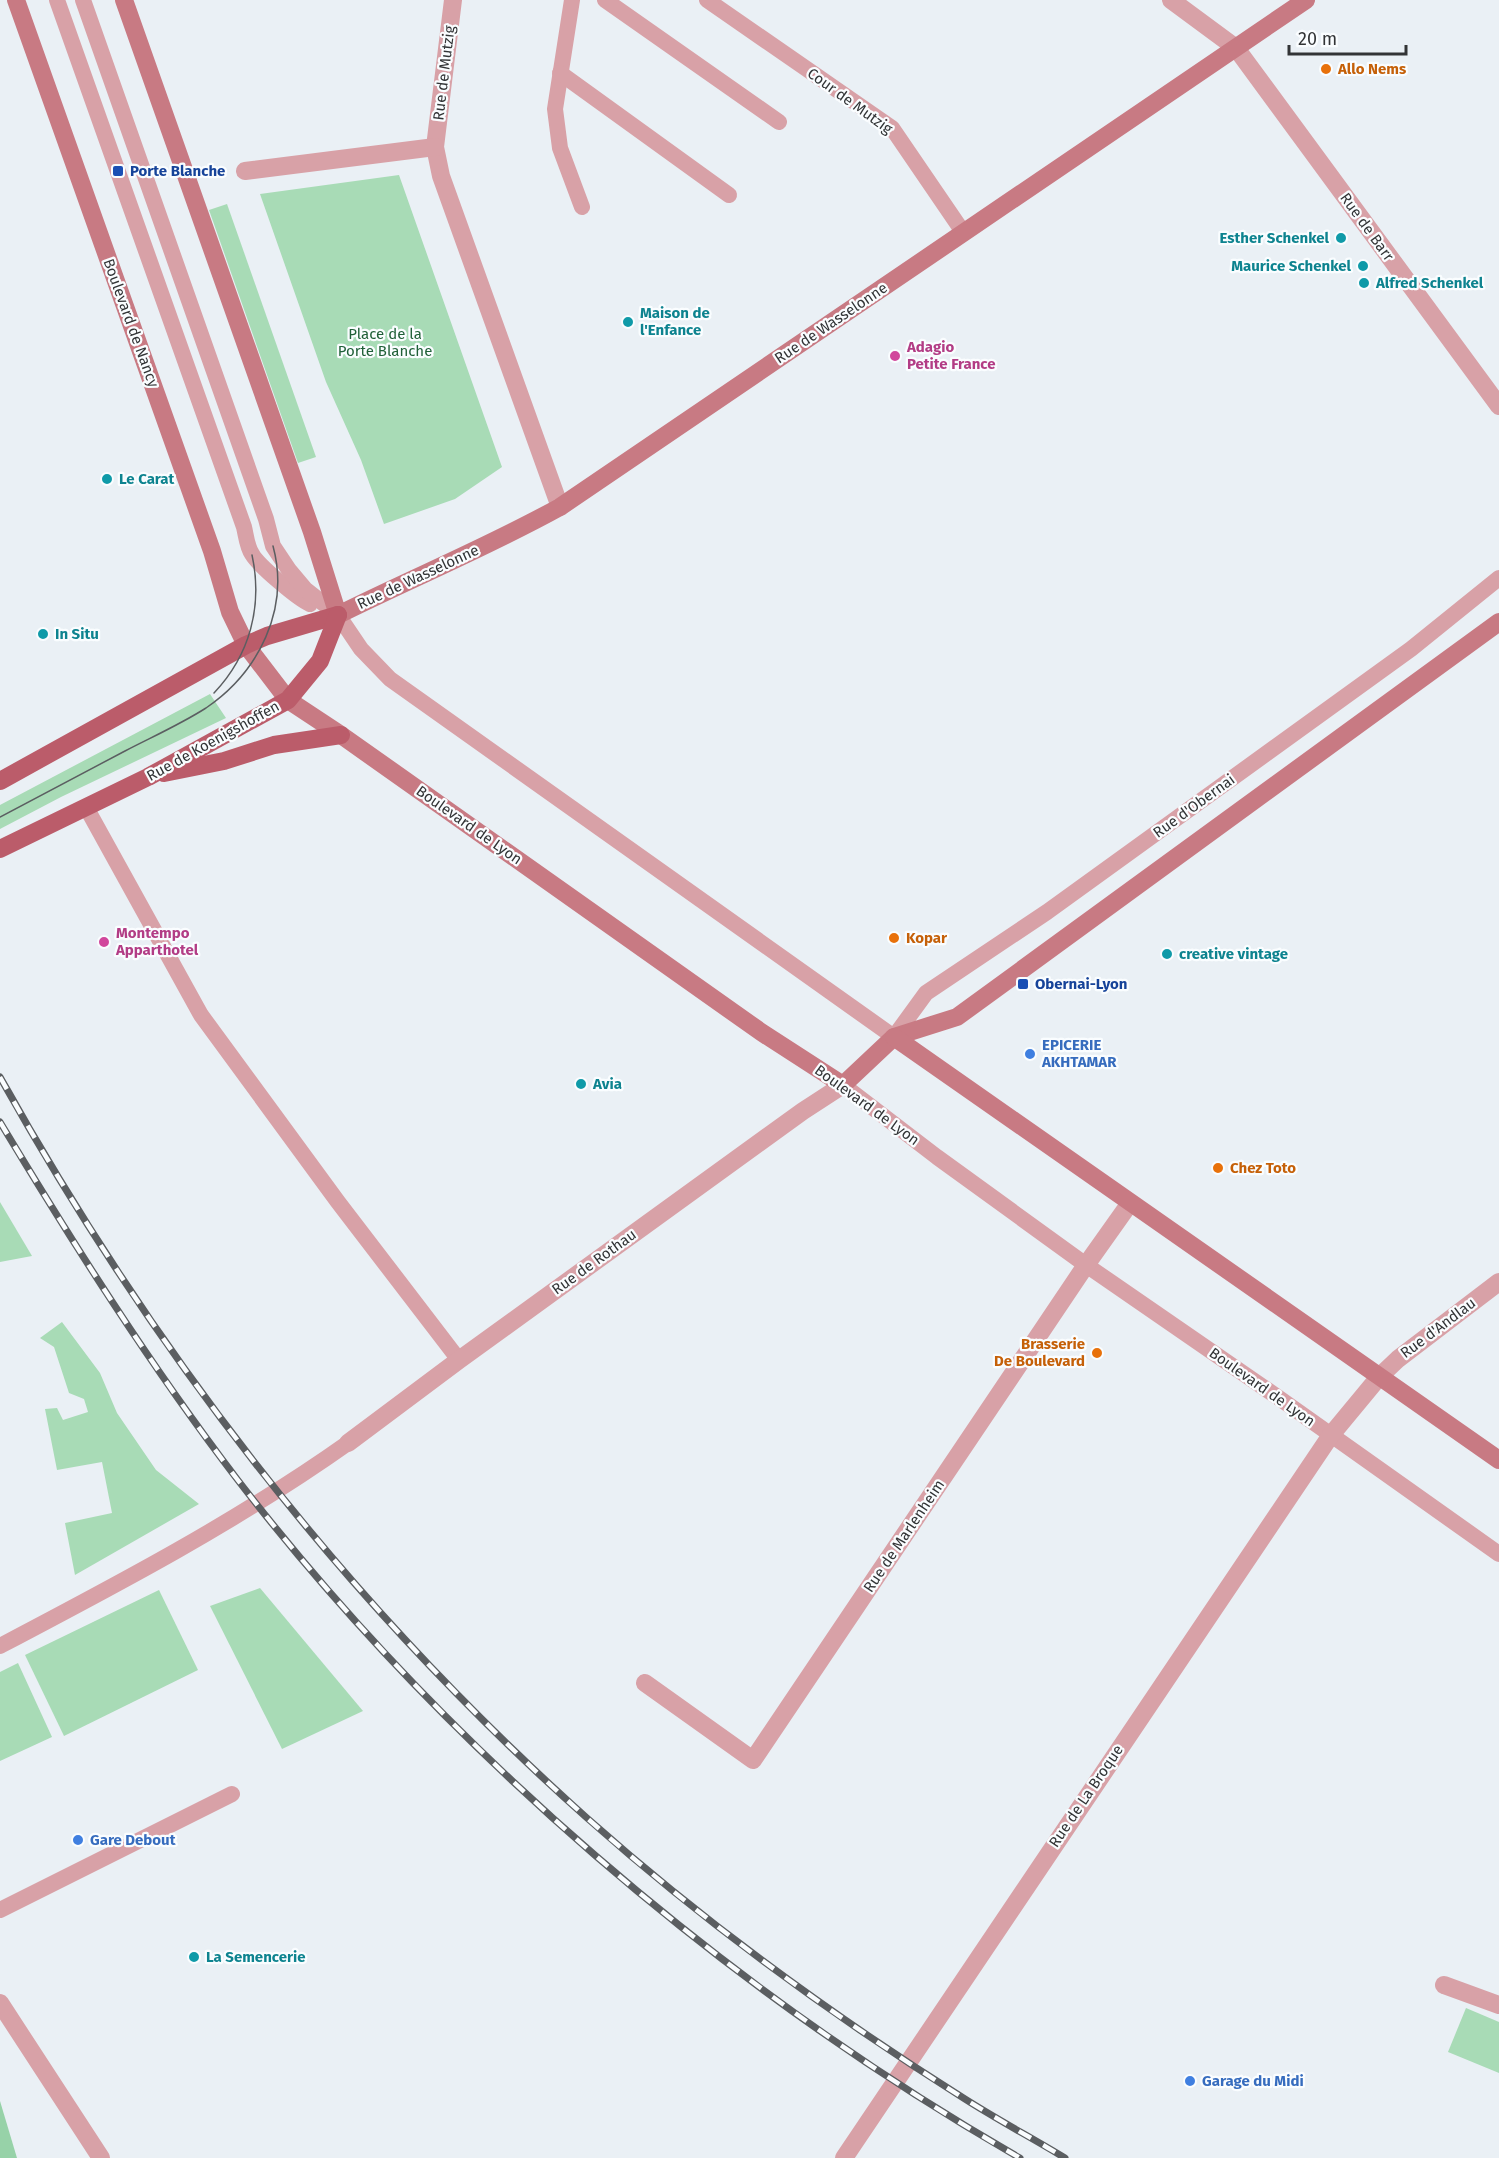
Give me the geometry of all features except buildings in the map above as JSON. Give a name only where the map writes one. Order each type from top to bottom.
[{"type":"main road","name":"Boulevard de Nancy","points":[[16,0],[208,539],[230,612],[246,645]]},
{"type":"main road","points":[[0,781],[246,645],[267,636],[338,615],[312,532],[124,0]]},
{"type":"main road","name":"Rue de Wasselonne","points":[[338,615],[511,534],[560,507],[1305,0]]},
{"type":"main road","name":"Rue de Koenigshoffen","points":[[0,849],[148,777],[288,700],[320,661],[338,615]]},
{"type":"main road","name":"Rue d'Obernai","points":[[843,1085],[894,1037],[957,1017],[1499,622]]},
{"type":"main road","name":"Boulevard de Lyon","points":[[246,645],[288,700],[341,735],[761,1032],[843,1085]]},
{"type":"main road","points":[[148,777],[224,761],[291,742],[341,735]]},
{"type":"main road","points":[[894,1037],[1499,1460]]},
{"type":"street","name":"Rue de Mutzig","points":[[435,147],[453,0]]},
{"type":"street","name":"Rue de Barr","points":[[1171,0],[1236,48],[1499,406]]},
{"type":"street","points":[[245,171],[435,147],[441,176],[560,507]]},
{"type":"street","name":"Rue de Rothau","points":[[348,1443],[803,1111],[843,1085]]},
{"type":"street","name":"Rue de Marlenheim","points":[[645,1683],[753,1760],[1130,1203]]},
{"type":"street","name":"Rue d'Andlau","points":[[1330,1435],[1379,1377],[1398,1359],[1499,1282]]},
{"type":"street","name":"Rue de La Broque","points":[[844,2158],[1330,1435]]},
{"type":"street","points":[[1444,1985],[1499,2005]]},
{"type":"street","points":[[0,2004],[101,2158]]},
{"type":"lane","points":[[57,0],[240,515],[252,555],[303,601],[338,615]]},
{"type":"lane","points":[[82,0],[266,519],[273,546],[289,570],[305,589],[338,615],[361,649],[390,680],[894,1037]]},
{"type":"lane","points":[[572,0],[555,109],[560,148],[582,207]]},
{"type":"lane","points":[[605,0],[779,122]]},
{"type":"lane","name":"Cour de Mutzig","points":[[707,0],[892,128],[963,232]]},
{"type":"lane","points":[[560,73],[729,195]]},
{"type":"lane","name":"Rue d'Obernai","points":[[894,1037],[926,993],[1047,912],[1392,663],[1499,578]]},
{"type":"lane","points":[[86,807],[201,1015],[338,1202],[459,1360]]},
{"type":"lane","name":"Boulevard de Lyon","points":[[843,1085],[937,1157],[1086,1265],[1499,1554]]},
{"type":"lane","points":[[0,1646],[104,1591],[221,1524],[308,1471],[348,1443]]},
{"type":"lane","points":[[0,1910],[232,1794]]},
{"type":"green space","name":"Place de la Porte Blanche","points":[[399,175],[502,467],[455,499],[384,524],[361,460],[326,382],[260,194]]},
{"type":"green space","points":[[227,204],[316,457],[298,463],[209,210]]},
{"type":"green space","points":[[210,694],[226,718],[61,797],[0,829],[0,805]]},
{"type":"green space","points":[[0,1202],[32,1256],[0,1262]]},
{"type":"green space","points":[[62,1322],[100,1373],[117,1413],[156,1470],[199,1504],[75,1575],[65,1523],[112,1513],[102,1462],[57,1470],[45,1409],[57,1408],[63,1420],[88,1412],[84,1399],[69,1393],[54,1347],[40,1338]]},
{"type":"green space","points":[[260,1588],[363,1711],[282,1749],[210,1606]]},
{"type":"green space","points":[[159,1590],[198,1670],[64,1736],[25,1655]]},
{"type":"green space","points":[[18,1663],[52,1737],[0,1761],[0,1672]]},
{"type":"green space","points":[[1466,2008],[1499,2022],[1499,2073],[1448,2052]]},
{"type":"green space","points":[[0,2101],[17,2158],[0,2158]]},
{"type":"tram line","points":[[0,817],[187,720],[225,693],[255,658],[266,637],[277,593],[277,570],[273,546]]},
{"type":"tram line","points":[[214,693],[237,663],[251,629],[256,593],[252,555]]},
{"type":"railway","points":[[0,1077],[60,1180],[124,1280],[191,1378],[262,1472],[338,1564],[417,1652],[500,1737],[631,1857],[723,1931],[867,2035],[977,2107],[1065,2158]]},
{"type":"railway","points":[[0,1122],[114,1304],[205,1436],[318,1578],[405,1675],[498,1767],[596,1856],[698,1940],[803,2019],[911,2092],[1020,2158]]},
{"type":"place","name":"Allo Nems","points":[[1326,69]]},
{"type":"place","name":"Porte Blanche","points":[[118,171]]},
{"type":"place","name":"Esther Schenkel","points":[[1341,238]]},
{"type":"place","name":"Maurice Schenkel","points":[[1363,266]]},
{"type":"place","name":"Alfred Schenkel","points":[[1364,283]]},
{"type":"place","name":"Maison de l'Enfance","points":[[628,322]]},
{"type":"place","name":"Adagio Petite France","points":[[895,356]]},
{"type":"place","name":"Le Carat","points":[[107,479]]},
{"type":"place","name":"In Situ","points":[[43,634]]},
{"type":"place","name":"Kopar","points":[[894,938]]},
{"type":"place","name":"Montempo Apparthotel","points":[[104,942]]},
{"type":"place","name":"creative vintage","points":[[1167,954]]},
{"type":"place","name":"Obernai-Lyon","points":[[1023,984]]},
{"type":"place","name":"EPICERIE AKHTAMAR","points":[[1030,1054]]},
{"type":"place","name":"Avia","points":[[581,1084]]},
{"type":"place","name":"Chez Toto","points":[[1218,1168]]},
{"type":"place","name":"Brasserie De Boulevard","points":[[1097,1353]]},
{"type":"place","name":"Gare Debout","points":[[78,1840]]},
{"type":"place","name":"La Semencerie","points":[[194,1957]]},
{"type":"place","name":"Garage du Midi","points":[[1190,2081]]}]
